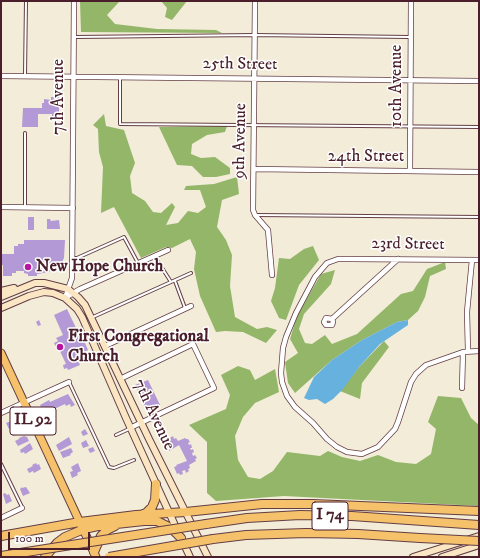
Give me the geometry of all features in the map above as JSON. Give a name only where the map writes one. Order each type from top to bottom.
[{"type":"highway","points":[[1,536],[82,525],[146,513],[152,507],[155,500],[156,484]]},
{"type":"highway","points":[[136,515],[186,512],[262,504],[479,511]]},
{"type":"highway","name":"I 74","points":[[1,556],[247,518],[300,515],[352,516],[479,525]]},
{"type":"highway","points":[[45,557],[57,543],[82,525],[157,521],[171,528],[181,538]]},
{"type":"highway","points":[[95,555],[101,536],[107,530],[118,524]]},
{"type":"highway","name":"I 74","points":[[109,557],[213,539],[246,535],[306,533],[358,534],[479,541]]},
{"type":"main road","points":[[1,291],[35,283],[54,285],[68,289]]},
{"type":"main road","points":[[1,297],[35,283]]},
{"type":"main road","name":"7th Avenue","points":[[68,289],[85,305],[92,318],[141,423],[208,557]]},
{"type":"main road","points":[[1,308],[29,296],[44,292],[53,293],[65,298]]},
{"type":"main road","name":"7th Avenue","points":[[65,298],[77,309],[82,317],[130,428],[190,557]]},
{"type":"main road","name":"IL 92","points":[[1,353],[95,555]]},
{"type":"main road","points":[[413,557],[479,536]]},
{"type":"main road","points":[[442,557],[479,545]]},
{"type":"street","name":"7th Avenue","points":[[65,298],[72,278],[74,1]]},
{"type":"street","name":"9th Avenue","points":[[255,1],[253,124],[253,210],[255,215]]},
{"type":"street","name":"10th Avenue","points":[[410,170],[411,80],[409,37],[411,1]]},
{"type":"street","name":"25th Street","points":[[1,76],[479,80]]},
{"type":"street","name":"24th Street","points":[[254,169],[479,172]]},
{"type":"street","points":[[1,207],[73,208]]},
{"type":"street","points":[[255,215],[268,230],[272,275]]},
{"type":"street","points":[[65,298],[83,288],[168,250]]},
{"type":"street","name":"23rd Street","points":[[465,351],[426,365],[416,374],[408,390],[396,426],[390,436],[378,447],[362,454],[347,452],[337,447],[327,439],[313,423],[295,407],[287,396],[282,382],[281,373],[283,348],[291,323],[315,278],[327,263],[338,259],[479,260]]},
{"type":"street","points":[[332,318],[398,259]]},
{"type":"street","points":[[462,388],[472,260]]},
{"type":"street","points":[[105,346],[191,306]]},
{"type":"street","points":[[120,378],[193,344],[214,388],[130,428]]},
{"type":"street","points":[[465,351],[479,351]]},
{"type":"street","points":[[1,413],[69,382]]},
{"type":"street","points":[[1,518],[22,508]]},
{"type":"lane","points":[[26,1],[26,76]]},
{"type":"lane","points":[[73,37],[255,35],[409,37]]},
{"type":"lane","points":[[120,77],[120,124],[479,127]]},
{"type":"lane","points":[[25,133],[25,207]]},
{"type":"lane","points":[[255,215],[479,217]]},
{"type":"lane","points":[[72,258],[77,258],[124,238],[138,263]]},
{"type":"lane","points":[[154,256],[171,282]]},
{"type":"lane","points":[[92,318],[191,274]]},
{"type":"lane","points":[[174,281],[186,309]]},
{"type":"lane","points":[[69,382],[109,466],[114,468],[134,460]]},
{"type":"lane","points":[[116,435],[130,428]]},
{"type":"lane","points":[[1,464],[22,508]]},
{"type":"green space","points":[[80,1],[123,1],[119,2],[107,15],[115,24],[157,29],[216,30],[222,33],[81,32]]},
{"type":"green space","points":[[161,1],[187,1],[172,20],[165,17],[167,8]]},
{"type":"green space","points":[[104,114],[106,126],[124,130],[135,163],[130,176],[132,193],[145,201],[153,212],[161,213],[172,203],[175,207],[166,225],[178,223],[188,211],[198,213],[206,207],[200,190],[184,190],[186,186],[214,184],[237,177],[239,194],[222,200],[217,227],[226,240],[232,255],[230,286],[235,317],[257,329],[267,327],[277,330],[266,343],[243,332],[216,332],[200,296],[194,269],[196,252],[190,239],[172,248],[166,247],[141,258],[114,207],[101,213],[103,167],[99,152],[98,129],[93,125]]},
{"type":"green space","points":[[227,126],[225,132],[207,135],[192,144],[191,154],[201,158],[215,157],[230,168],[230,174],[216,177],[203,177],[192,166],[177,165],[159,127]]},
{"type":"green space","points":[[313,246],[319,260],[299,285],[286,320],[279,318],[271,301],[275,288],[279,258],[290,259],[304,249]]},
{"type":"green space","points":[[445,262],[446,269],[430,276],[425,297],[418,311],[408,320],[397,322],[362,340],[332,360],[295,393],[288,383],[285,362],[298,353],[290,339],[297,316],[321,274],[335,270],[331,284],[304,314],[299,329],[305,343],[312,344],[325,335],[332,344],[357,334],[401,294],[413,291],[427,269]]},
{"type":"green space","points":[[384,341],[389,347],[362,383],[360,399],[340,391],[359,367]]},
{"type":"green space","points":[[238,366],[250,370],[255,380],[275,369],[279,392],[255,403],[243,417],[235,436],[238,460],[248,477],[260,479],[273,471],[287,452],[320,456],[328,451],[342,457],[360,461],[378,455],[396,462],[416,464],[431,454],[436,429],[428,422],[438,396],[461,398],[471,418],[479,425],[479,506],[284,496],[216,501],[207,493],[207,442],[189,425],[226,409],[230,395],[221,375]]},
{"type":"water","points":[[408,320],[408,325],[380,344],[333,399],[325,404],[317,399],[309,400],[304,398],[314,377],[332,360],[362,340],[397,322]]},
{"type":"building","points":[[51,97],[59,97],[59,117],[52,117],[52,114],[38,114],[38,127],[22,127],[23,108],[42,108],[44,99],[51,100]]},
{"type":"building","points":[[28,217],[34,217],[34,230],[28,230]]},
{"type":"building","points":[[47,219],[50,219],[51,221],[59,220],[60,229],[47,229]]},
{"type":"building","points":[[24,240],[65,240],[64,258],[61,264],[49,272],[37,274],[37,276],[28,276],[28,274],[24,273],[24,271],[16,271],[16,273],[12,273],[12,276],[3,276],[1,254],[14,254],[14,246],[24,244]]},
{"type":"building","points":[[67,309],[77,330],[73,332],[75,337],[81,334],[88,350],[76,357],[80,365],[68,370],[67,368],[64,369],[63,365],[66,364],[59,349],[57,349],[54,343],[58,341],[56,338],[63,335],[54,315]]},
{"type":"building","points":[[39,320],[41,325],[38,326],[36,322]]},
{"type":"building","points":[[148,380],[160,405],[147,411],[135,385]]},
{"type":"building","points":[[68,394],[75,405],[71,407],[70,404],[66,406],[65,404],[52,410],[53,413],[45,417],[40,405],[49,400],[50,402]]},
{"type":"building","points":[[19,418],[21,423],[9,429],[6,423]]},
{"type":"building","points":[[19,428],[22,433],[13,436],[10,432]]},
{"type":"building","points":[[85,429],[88,434],[83,436],[81,432]]},
{"type":"building","points":[[24,436],[27,437],[29,441],[18,446],[15,441]]},
{"type":"building","points":[[173,436],[174,439],[176,438],[178,441],[185,438],[188,439],[190,442],[188,443],[189,445],[191,444],[192,448],[190,448],[191,450],[193,449],[194,452],[192,453],[193,456],[195,455],[197,458],[195,459],[196,461],[189,465],[189,471],[186,473],[185,470],[182,471],[183,474],[180,475],[179,473],[177,474],[174,467],[187,461],[179,445],[169,451],[169,449],[166,451],[163,444],[167,439],[168,442],[171,440],[170,438]]},
{"type":"building","points":[[69,437],[72,444],[59,451],[56,445]]},
{"type":"building","points":[[86,440],[89,446],[83,448],[81,443]]},
{"type":"building","points":[[30,443],[33,449],[25,454],[24,452],[21,453],[20,450]]},
{"type":"building","points":[[93,447],[95,451],[90,453],[88,449]]},
{"type":"building","points":[[71,448],[73,452],[70,454],[71,455],[63,458],[60,452]]},
{"type":"building","points":[[36,463],[37,465],[39,464],[41,469],[34,473],[33,471],[29,473],[27,469]]},
{"type":"building","points":[[78,463],[81,471],[77,473],[78,475],[72,478],[70,472],[73,471],[71,467]]},
{"type":"building","points":[[22,487],[26,487],[30,493],[23,496],[20,489]]},
{"type":"building","points":[[5,493],[7,495],[9,494],[12,501],[6,504],[3,494]]},
{"type":"place","name":"New Hope Church","points":[[28,267]]},
{"type":"place","name":"First Congregational Church","points":[[60,347]]}]
